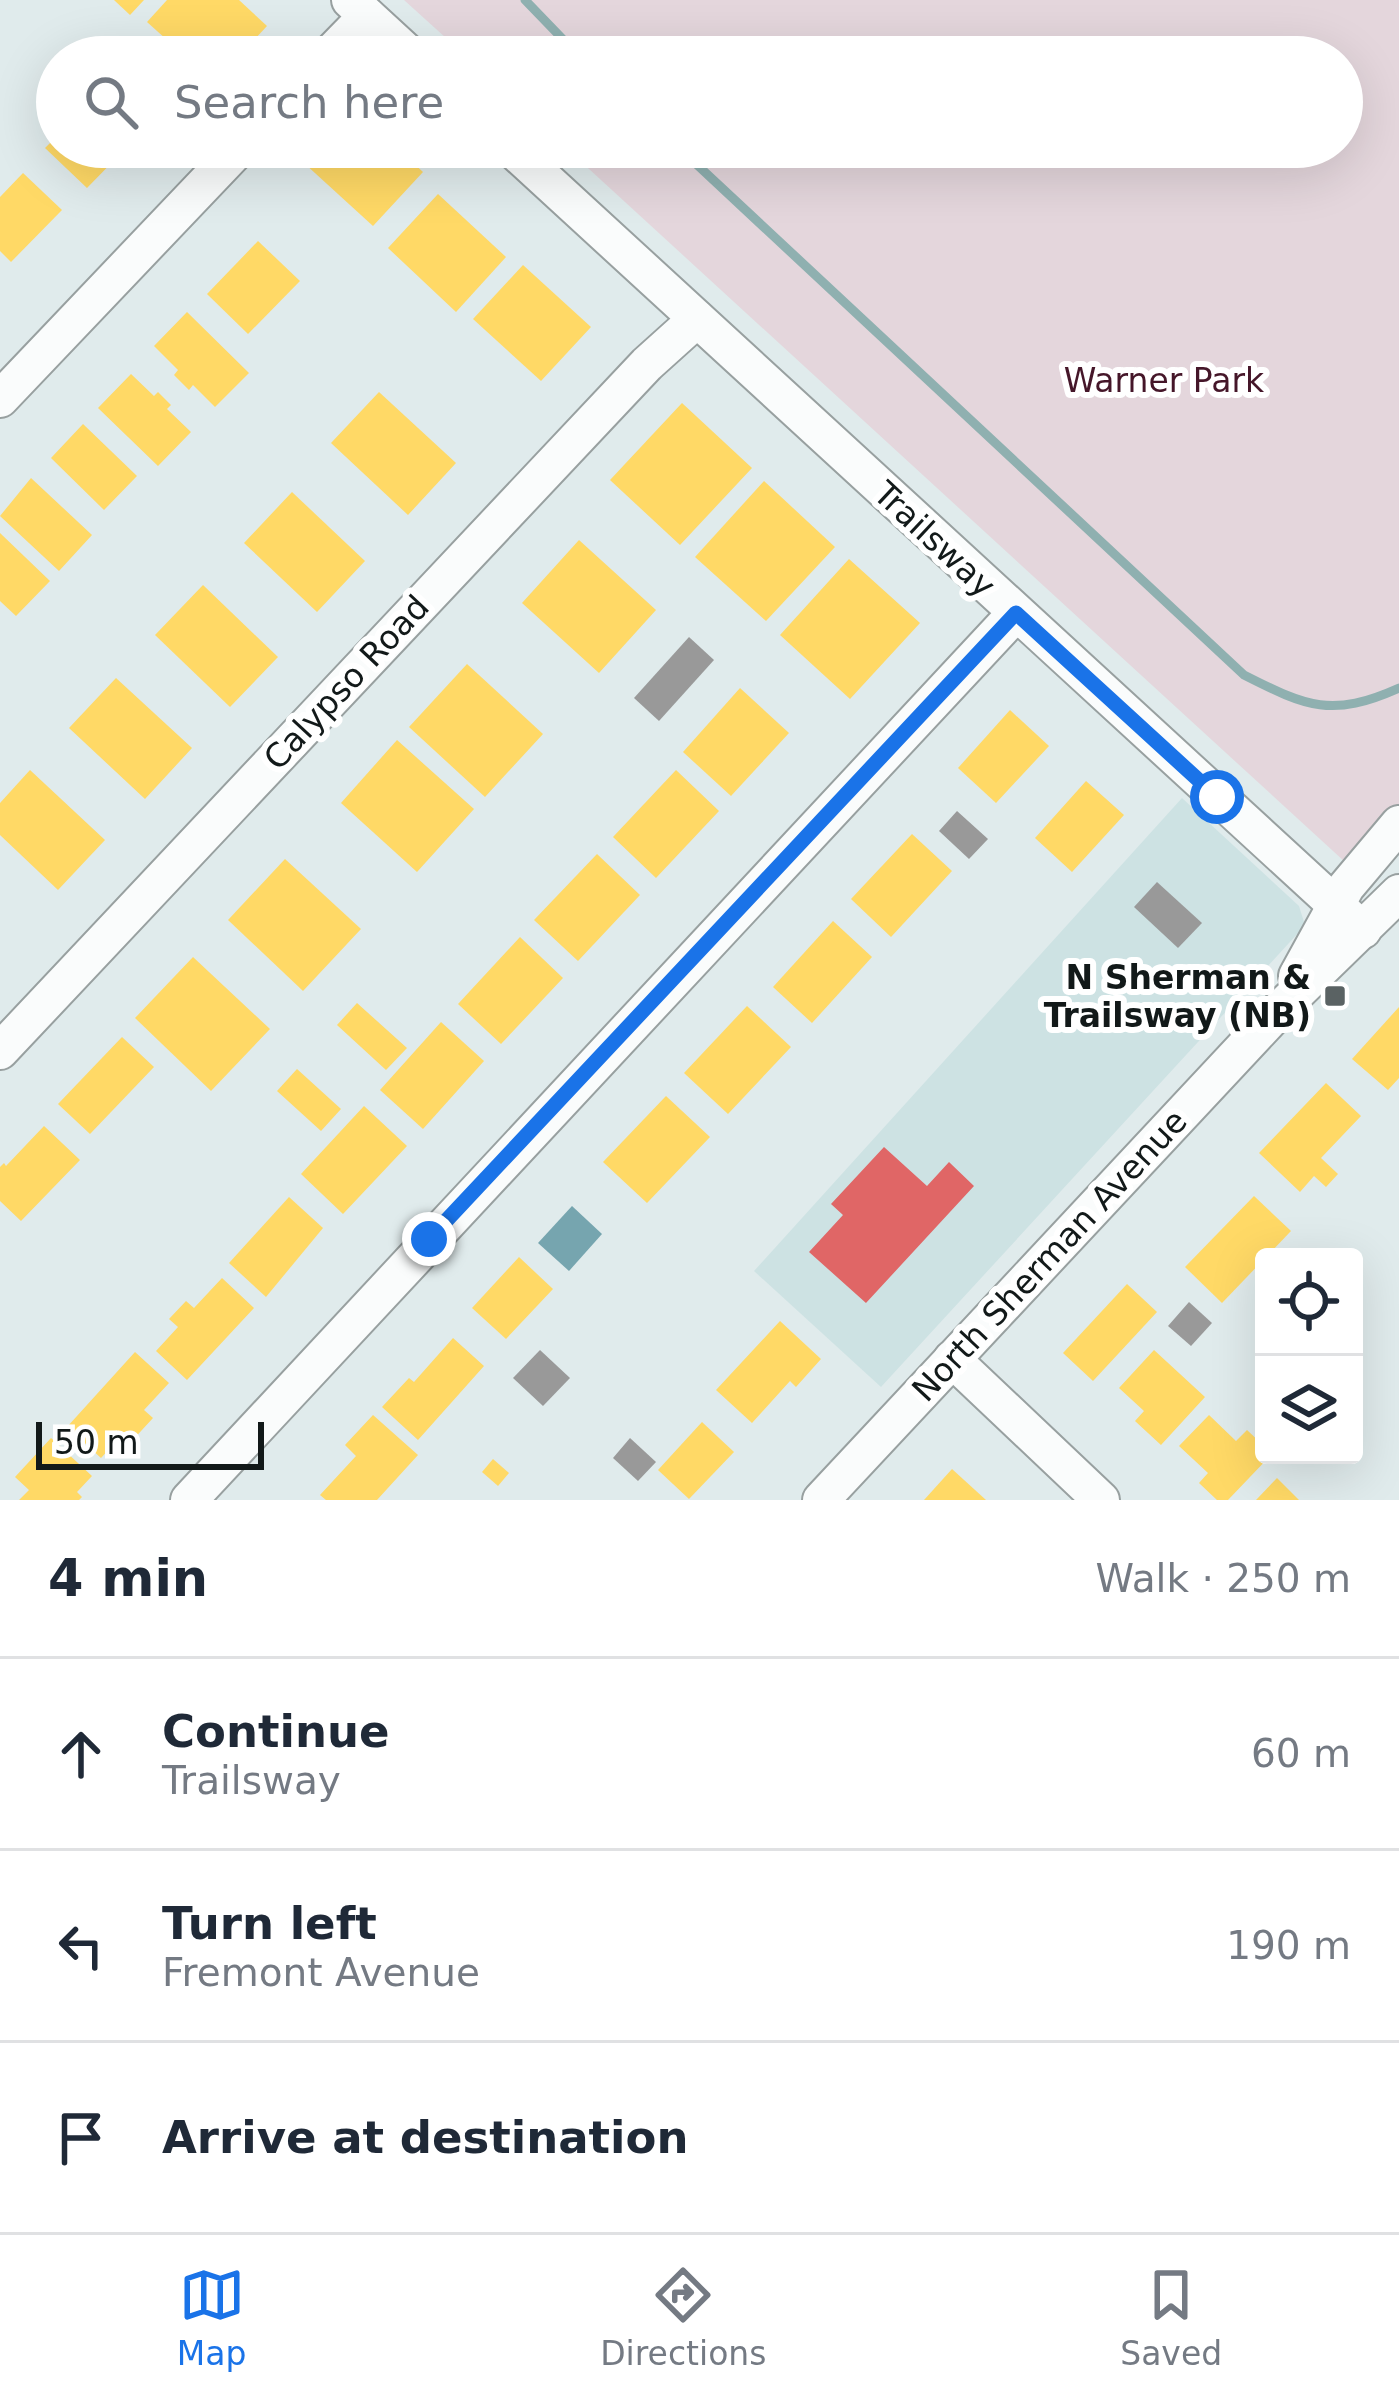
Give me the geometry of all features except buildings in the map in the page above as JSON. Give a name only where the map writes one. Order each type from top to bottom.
[{"type":"street","points":[[340,36],[358,8],[389,36]]},
{"type":"street","points":[[0,399],[220,168]]},
{"type":"street","name":"Trailsway","points":[[533,168],[1349,918]]},
{"type":"street","name":"Calypso Road","points":[[0,1051],[646,364],[697,319]]},
{"type":"street","points":[[189,1500],[1016,613]]},
{"type":"street","name":"North Sherman Avenue","points":[[1349,918],[1353,878],[1399,824]]},
{"type":"street","name":"North Sherman Avenue","points":[[821,1500],[1278,1011],[1349,918],[1399,893]]},
{"type":"street","points":[[952,1359],[1101,1500]]},
{"type":"shaded area","points":[[1182,798],[1299,906],[1304,922],[1300,931],[881,1387],[754,1271]]},
{"type":"green space","name":"Warner Park","points":[[404,0],[1399,0],[1399,827],[1357,873],[588,168],[1363,168],[1363,36],[444,36]]},
{"type":"waterway","points":[[525,0],[560,36]]},
{"type":"waterway","points":[[701,168],[1244,675],[1320,705],[1355,703],[1399,688]]},
{"type":"place","name":"N Sherman & Trailsway (NB)","points":[[1335,996]]},
{"type":"route","points":[[429,1239],[1016,613],[1217,797]]}]
